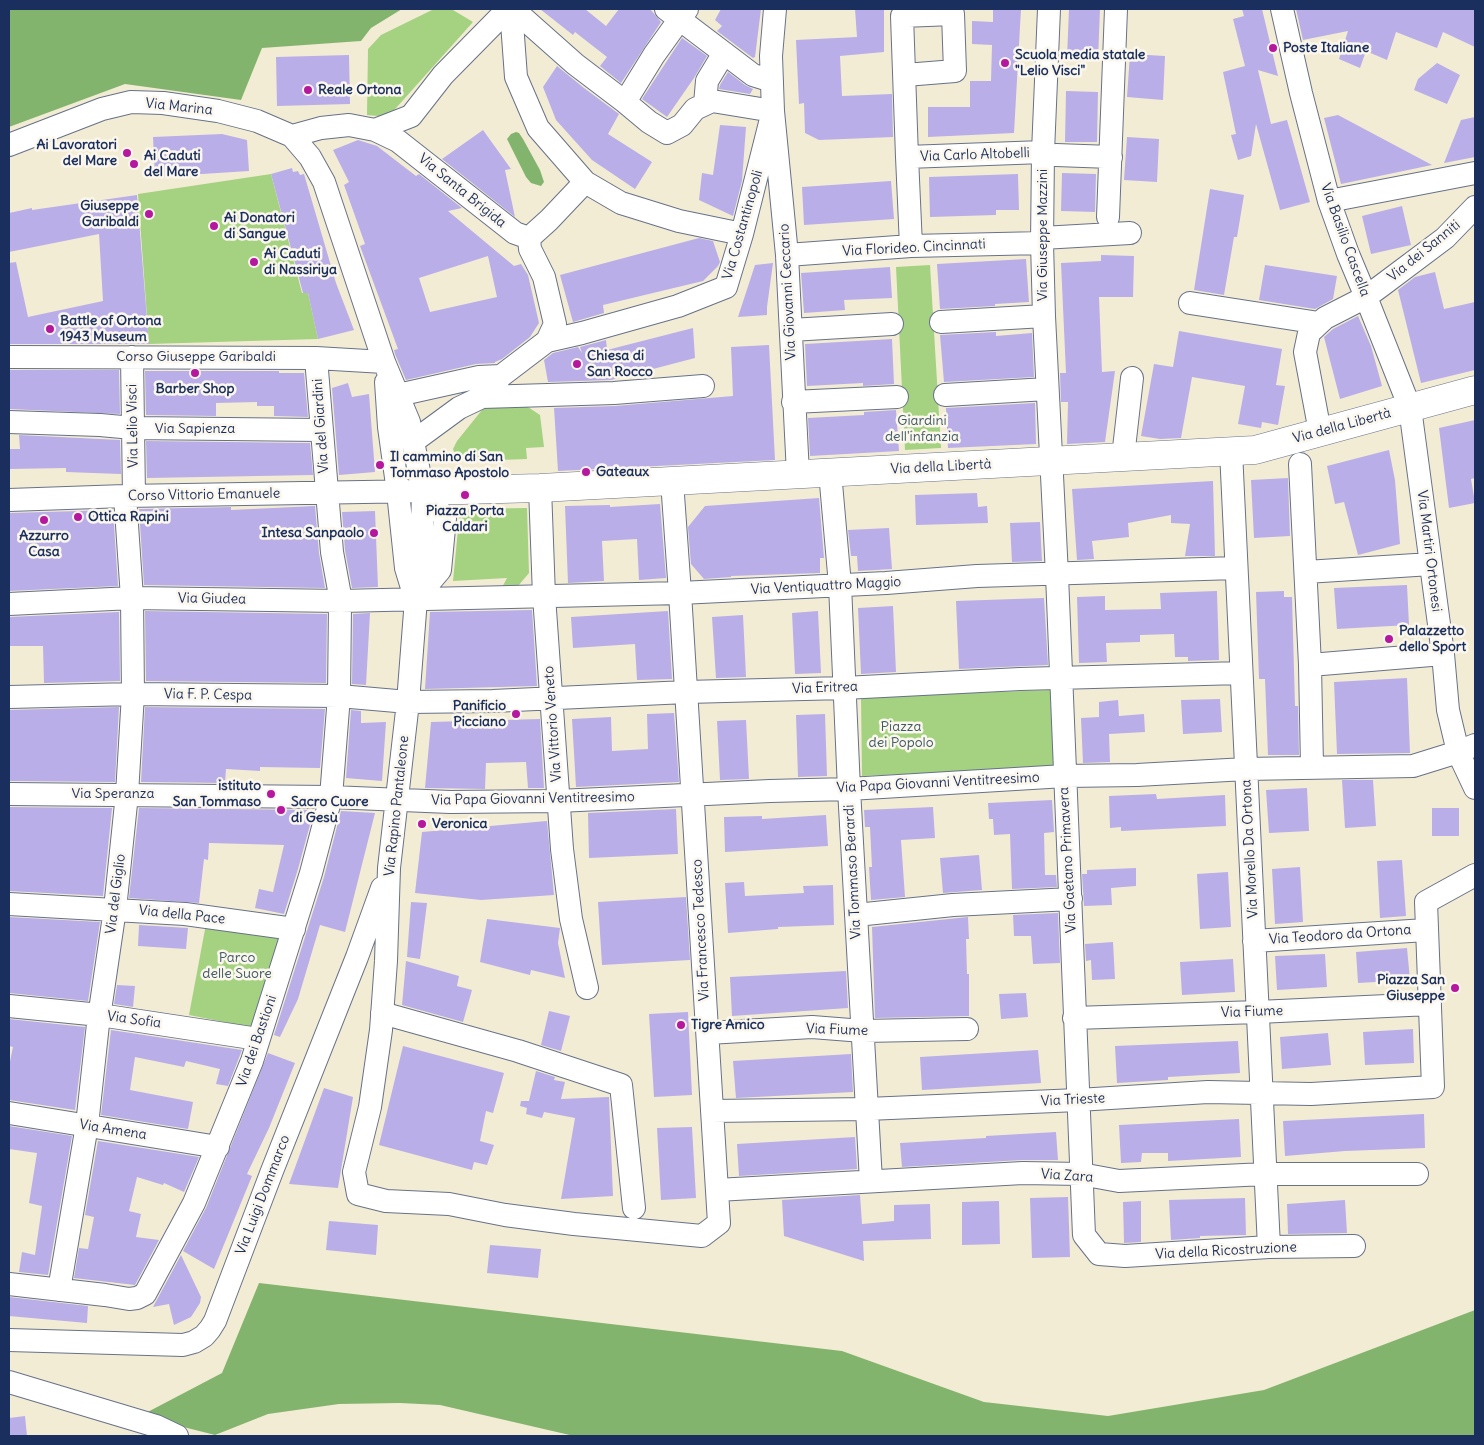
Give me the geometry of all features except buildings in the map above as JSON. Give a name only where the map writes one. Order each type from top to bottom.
[{"type":"main road","name":"Via della Libertà","points":[[411,492],[540,488],[1255,450],[1475,390]]},
{"type":"street","points":[[511,9],[575,64],[649,122],[667,133],[682,125],[695,109],[712,101],[774,111]]},
{"type":"street","points":[[375,130],[411,116],[443,75],[511,9]]},
{"type":"street","points":[[511,9],[516,77],[538,128],[585,182],[621,203],[679,221],[742,234]]},
{"type":"street","name":"Via Costantinopoli","points":[[414,441],[459,408],[482,397],[502,376],[547,341],[678,306],[726,287],[774,111],[771,56],[775,9]]},
{"type":"street","name":"Via Giuseppe Mazzini","points":[[1049,9],[1049,153],[1042,240],[1051,461]]},
{"type":"street","points":[[1108,217],[1116,9]]},
{"type":"street","name":"Via Basilio Cascella","points":[[1282,9],[1301,93],[1329,201],[1348,254],[1410,408]]},
{"type":"street","points":[[625,102],[678,12],[724,53],[753,75],[772,81]]},
{"type":"street","points":[[705,104],[707,81],[724,53]]},
{"type":"street","points":[[905,75],[907,157]]},
{"type":"street","name":"Via Marina","points":[[9,145],[102,109],[131,102],[163,103],[218,111],[257,121],[292,136]]},
{"type":"street","name":"Via Giovanni Ceccario","points":[[774,111],[787,255],[798,474]]},
{"type":"street","name":"Via Santa Brigida","points":[[292,136],[321,128],[349,125],[375,130],[398,141],[515,234],[529,238]]},
{"type":"street","points":[[292,136],[310,157],[324,182],[384,362],[409,422],[414,441],[411,492]]},
{"type":"street","name":"Via Carlo Altobelli","points":[[911,246],[907,157],[1049,153],[1111,157]]},
{"type":"street","points":[[1329,201],[1475,173]]},
{"type":"street","points":[[547,341],[555,324],[544,278],[530,249],[529,238],[585,182]]},
{"type":"street","name":"Via dei Sanniti","points":[[1320,432],[1305,352],[1309,333],[1325,318],[1366,297],[1445,238],[1475,207]]},
{"type":"street","name":"Via Florideo. Cincinnati","points":[[787,255],[1130,233]]},
{"type":"street","points":[[1190,303],[1319,324]]},
{"type":"street","points":[[941,322],[1044,316]]},
{"type":"street","points":[[791,330],[892,324]]},
{"type":"street","name":"Corso Giuseppe Garibaldi","points":[[9,357],[316,358],[384,362]]},
{"type":"street","name":"Via Lelio Visci","points":[[129,496],[133,428],[132,357]]},
{"type":"street","name":"Via del Giardini","points":[[316,358],[326,493]]},
{"type":"street","points":[[384,362],[389,427],[411,492]]},
{"type":"street","points":[[398,395],[479,377],[502,376]]},
{"type":"street","points":[[1123,457],[1132,378]]},
{"type":"street","points":[[482,397],[614,392],[703,386]]},
{"type":"street","points":[[945,395],[1047,389]]},
{"type":"street","points":[[794,402],[897,397]]},
{"type":"street","name":"Via Martiri Ortonesi","points":[[1410,408],[1443,654],[1448,710],[1467,748]]},
{"type":"street","name":"Via Sapienza","points":[[9,422],[133,428],[321,430]]},
{"type":"street","name":"Via Morello Da Ortona","points":[[1231,451],[1269,1247]]},
{"type":"street","name":"Via Gaetano Primavera","points":[[1051,461],[1084,1234],[1099,1254]]},
{"type":"street","points":[[1300,464],[1310,665],[1312,766]]},
{"type":"street","name":"Via Tommaso Berardi","points":[[830,472],[840,585],[848,789],[870,1181]]},
{"type":"street","name":"Via Francesco Tedesco","points":[[449,1204],[506,1215],[564,1223],[702,1236],[719,1223],[672,481]]},
{"type":"street","name":"Via Vittorio Veneto","points":[[540,488],[544,596],[558,801],[572,919],[587,988]]},
{"type":"street","name":"Corso Vittorio Emanuele","points":[[9,500],[129,496],[411,492]]},
{"type":"street","name":"Via Rapino Pantaleone","points":[[411,492],[421,570],[416,599],[408,702],[389,868],[382,1013],[370,1107],[354,1172],[358,1194],[386,1201],[449,1204]]},
{"type":"street","name":"Via dei Bastioni","points":[[9,1284],[105,1294],[129,1299],[145,1294],[194,1203],[218,1147],[252,1061],[312,873],[331,797],[339,696],[340,603],[326,493]]},
{"type":"street","name":"Via del Giglio","points":[[59,1290],[87,1125],[115,909],[127,794],[133,694],[129,496]]},
{"type":"street","points":[[1306,572],[1431,564]]},
{"type":"street","name":"Via Ventiquattro Maggio","points":[[416,599],[680,593],[977,576],[1236,568]]},
{"type":"street","name":"Via Giudea","points":[[9,604],[132,598],[340,603],[416,599]]},
{"type":"street","points":[[1310,665],[1443,654]]},
{"type":"street","name":"Via Eritrea","points":[[408,702],[551,699],[686,692],[844,688],[918,683],[1241,673]]},
{"type":"street","name":"Via F. P. Cespa","points":[[9,697],[133,694],[339,696],[408,702]]},
{"type":"street","points":[[1467,748],[1475,788]]},
{"type":"street","name":"Via Papa Giovanni Ventitreesimo","points":[[397,799],[450,802],[558,801],[848,789],[1064,776],[1137,775],[1312,766],[1413,766],[1467,748]]},
{"type":"street","name":"Via Speranza","points":[[9,794],[127,794],[397,799]]},
{"type":"street","name":"Via Luigi Dommarco","points":[[9,1340],[183,1345],[194,1342],[204,1336],[210,1329],[216,1321],[272,1171],[357,957],[389,868]]},
{"type":"street","points":[[1430,1004],[1426,902],[1475,875]]},
{"type":"street","points":[[856,915],[953,905],[1070,899]]},
{"type":"street","name":"Via della Pace","points":[[9,904],[185,914],[294,929]]},
{"type":"street","name":"Via Teodoro da Ortona","points":[[1254,941],[1426,930]]},
{"type":"street","name":"Via Fiume","points":[[1074,1018],[1430,1004]]},
{"type":"street","name":"Via Trieste","points":[[712,1111],[867,1109],[1078,1100],[1208,1092],[1310,1094],[1434,1087],[1430,1004]]},
{"type":"street","name":"Via Sofia","points":[[9,1006],[100,1016],[258,1039]]},
{"type":"street","points":[[382,1013],[518,1051],[621,1084],[634,1208]]},
{"type":"street","name":"Via Fiume","points":[[708,1033],[812,1027],[862,1031],[967,1029]]},
{"type":"street","name":"Via Amena","points":[[9,1113],[218,1147]]},
{"type":"street","name":"Via Zara","points":[[717,1190],[1023,1173],[1081,1174],[1118,1181],[1265,1174],[1418,1174]]},
{"type":"street","name":"Via della Ricostruzione","points":[[1099,1254],[1125,1256],[1269,1247],[1354,1246]]},
{"type":"street","points":[[9,1382],[156,1426],[177,1436]]},
{"type":"green space","points":[[9,9],[402,9],[371,28],[361,41],[262,48],[241,100],[125,84],[9,127]]},
{"type":"green space","points":[[432,10],[453,10],[473,22],[388,117],[367,115],[368,49],[381,35]]},
{"type":"green space","points":[[516,132],[523,139],[540,170],[544,182],[541,186],[531,183],[526,177],[507,139]]},
{"type":"green space","points":[[271,174],[302,293],[308,293],[318,339],[149,344],[138,194]]},
{"type":"green space","name":"Giardini dell'infanzia","points":[[930,265],[941,448],[905,450],[896,267]]},
{"type":"green space","points":[[486,405],[525,405],[540,415],[544,447],[526,448],[527,459],[461,460],[453,449],[457,441]]},
{"type":"green space","points":[[527,508],[529,573],[513,592],[499,593],[507,578],[453,581],[460,509]]},
{"type":"green space","name":"Piazza dei Popolo","points":[[1050,690],[1054,767],[862,776],[861,697]]},
{"type":"green space","name":"Parco delle Suore","points":[[206,924],[285,935],[254,1028],[189,1015]]},
{"type":"green space","points":[[259,1283],[842,1351],[984,1402],[1108,1416],[1264,1390],[1475,1310],[1475,1436],[574,1436],[440,1405],[400,1403],[339,1404],[268,1414],[215,1435],[140,1416],[222,1373]]},
{"type":"place","name":"Poste Italiane","points":[[1273,48]]},
{"type":"place","name":"Scuola media statale \"Lelio Visci\"","points":[[1005,63]]},
{"type":"place","name":"Reale Ortona","points":[[308,90]]},
{"type":"place","name":"Ai Lavoratori del Mare","points":[[127,153]]},
{"type":"place","name":"Ai Caduti del Mare","points":[[134,164]]},
{"type":"place","name":"Giuseppe Garibaldi","points":[[149,214]]},
{"type":"place","name":"Ai Donatori di Sangue","points":[[214,226]]},
{"type":"place","name":"Ai Caduti di Nassiriya","points":[[254,262]]},
{"type":"place","name":"Battle of Ortona 1943 Museum","points":[[50,329]]},
{"type":"place","name":"Chiesa di San Rocco","points":[[577,364]]},
{"type":"place","name":"Barber Shop","points":[[195,373]]},
{"type":"place","name":"Il cammino di San Tommaso Apostolo","points":[[380,465]]},
{"type":"place","name":"Gateaux","points":[[586,472]]},
{"type":"place","name":"Piazza Porta Caldari","points":[[465,495]]},
{"type":"place","name":"Ottica Rapini","points":[[78,517]]},
{"type":"place","name":"Azzurro Casa","points":[[44,520]]},
{"type":"place","name":"Intesa Sanpaolo","points":[[374,533]]},
{"type":"place","name":"Palazzetto dello Sport","points":[[1389,639]]},
{"type":"place","name":"Panificio Picciano","points":[[516,714]]},
{"type":"place","name":"istituto San Tommaso","points":[[271,794]]},
{"type":"place","name":"Sacro Cuore di Gesù","points":[[281,810]]},
{"type":"place","name":"Veronica","points":[[422,824]]},
{"type":"place","name":"Piazza San Giuseppe","points":[[1455,988]]},
{"type":"place","name":"Tigre Amico","points":[[681,1025]]}]
